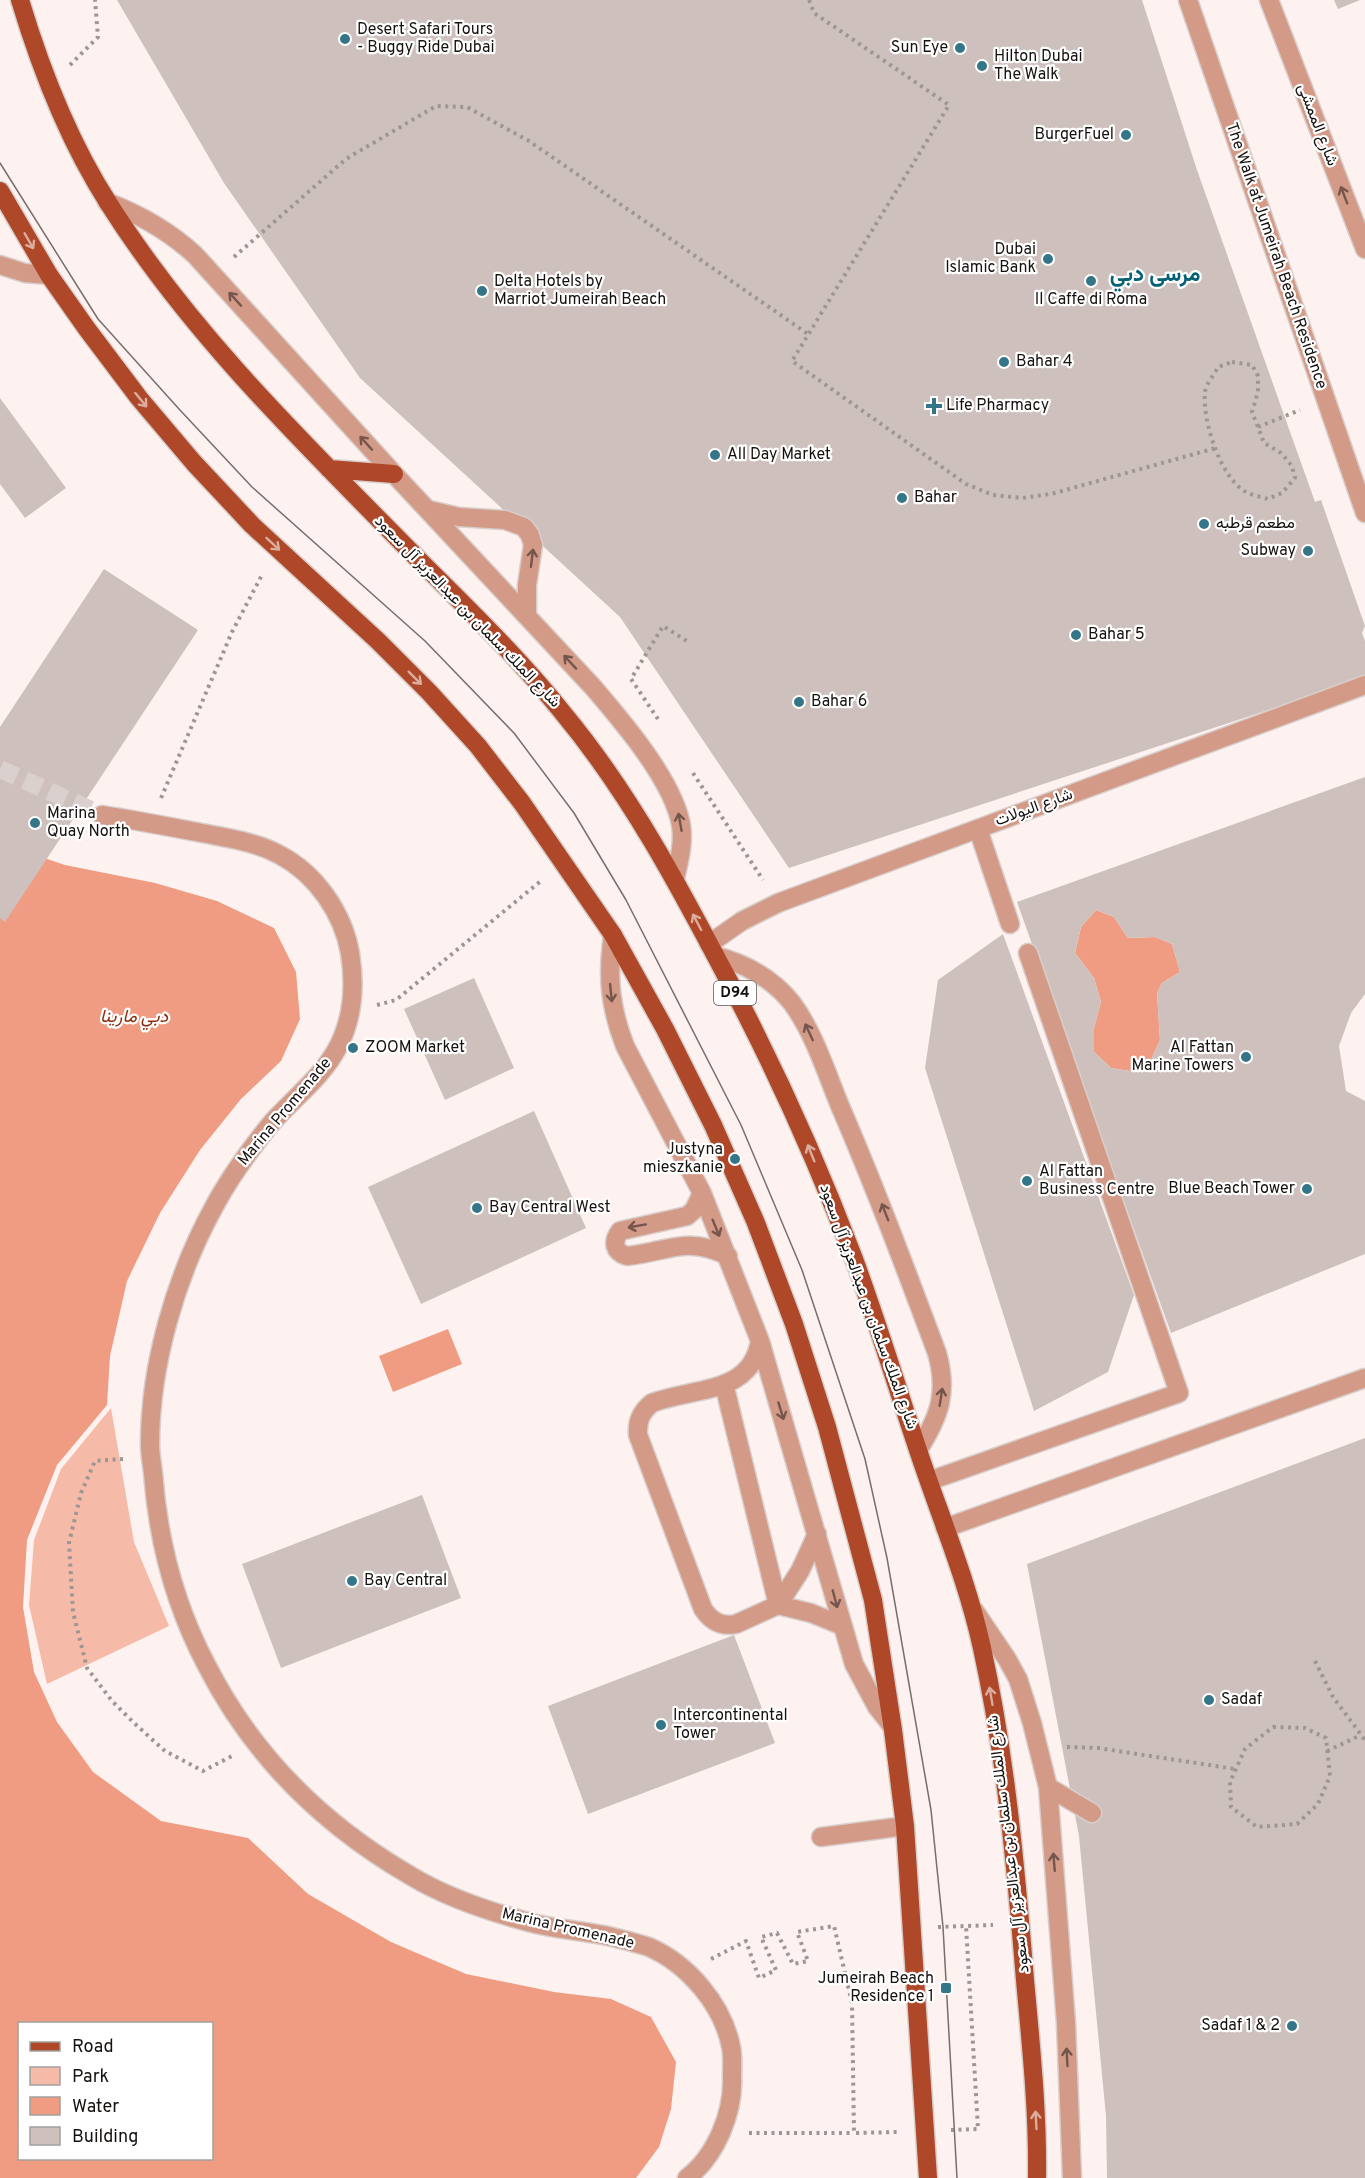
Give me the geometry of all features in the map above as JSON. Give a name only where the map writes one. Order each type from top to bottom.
[{"type":"main road","name":"شارع الملك سلمان بن عبدالعزيز آل سعود","points":[[20,0],[50,86],[76,145],[107,202],[144,255],[211,339],[278,415],[328,469],[523,665],[566,715],[606,767],[642,822],[675,879],[755,1031],[816,1163],[872,1309],[973,1609],[991,1693],[1005,1779],[1035,2095],[1037,2178]]},
{"type":"main road","points":[[0,191],[49,275],[139,398],[194,463],[276,547],[378,641],[429,692],[478,746],[522,803],[613,935],[665,1029],[713,1125],[756,1223],[794,1324],[827,1427],[873,1600],[905,1826],[928,2178]]},
{"type":"main road","points":[[328,469],[394,474]]},
{"type":"street","name":"The Walk at Jumeirah Beach Residence","points":[[1188,0],[1365,513]]},
{"type":"street","name":"شارع الممشى","points":[[1269,0],[1365,249]]},
{"type":"street","points":[[107,202],[134,213],[177,238],[618,717],[665,784],[678,812],[682,843],[675,879]]},
{"type":"street","points":[[0,265],[25,273],[49,275]]},
{"type":"street","points":[[428,510],[467,518],[505,520],[524,527],[533,545],[527,585],[527,616]]},
{"type":"street","name":"شارع اليولات","points":[[712,950],[742,921],[778,903],[1365,685]]},
{"type":"street","name":"Marina Promenade","points":[[102,814],[247,842],[281,855],[310,877],[333,906],[348,939],[354,976],[350,1012],[338,1047],[317,1075],[240,1163],[214,1206],[175,1297],[162,1345],[154,1394],[150,1444],[156,1510],[170,1576],[193,1639],[224,1698],[262,1753],[308,1802],[359,1844],[416,1879],[476,1907],[541,1925],[607,1936],[649,1948],[687,1971],[715,2005],[731,2046],[733,2090],[721,2133],[697,2170],[687,2178]]},
{"type":"street","points":[[978,829],[1011,924]]},
{"type":"street","points":[[613,935],[609,980],[617,1025],[625,1046],[702,1193],[728,1256],[760,1341],[857,1671],[877,1707],[892,1726]]},
{"type":"street","points":[[712,950],[757,972],[791,1002],[813,1041],[879,1196],[942,1369],[943,1387],[935,1422],[918,1450]]},
{"type":"street","points":[[929,1481],[1179,1393],[1028,953]]},
{"type":"street","points":[[702,1193],[694,1210],[678,1219],[620,1231],[615,1243],[616,1249],[627,1257],[684,1245],[707,1247],[728,1256]]},
{"type":"street","points":[[678,1219],[684,1245]]},
{"type":"street","points":[[760,1341],[758,1354],[751,1367],[741,1377],[724,1384],[652,1403],[640,1417],[638,1435],[708,1616],[720,1624],[736,1624],[778,1605],[800,1571],[817,1534]]},
{"type":"street","points":[[945,1528],[1365,1378]]},
{"type":"street","points":[[724,1384],[778,1605]]},
{"type":"street","points":[[778,1605],[811,1613],[843,1626]]},
{"type":"street","points":[[973,1609],[1008,1659],[1018,1679],[1048,1787],[1066,2023],[1072,2178]]},
{"type":"street","points":[[1048,1787],[1092,1812]]},
{"type":"street","points":[[821,1837],[905,1826]]},
{"type":"path","points":[[50,86],[98,37],[95,0]]},
{"type":"path","points":[[809,0],[814,13],[949,105],[792,361],[966,484],[993,495],[1022,498],[1051,494],[1216,448]]},
{"type":"path","points":[[213,275],[346,159],[436,106],[467,107],[529,141],[808,334]]},
{"type":"path","points":[[1232,362],[1252,365],[1258,376],[1258,392],[1252,412],[1257,427],[1264,443],[1281,453],[1292,466],[1295,478],[1282,493],[1268,499],[1245,492],[1228,474],[1216,448],[1204,414],[1205,389],[1218,367],[1232,362]]},
{"type":"path","points":[[1257,427],[1282,417]]},
{"type":"path","points":[[175,769],[232,632],[276,547]]},
{"type":"path","points":[[663,728],[632,679],[663,626],[690,643]]},
{"type":"path","points":[[689,767],[778,903]]},
{"type":"path","points":[[396,999],[563,863]]},
{"type":"path","points":[[120,1458],[95,1461],[81,1493],[69,1543],[73,1612],[87,1668],[112,1701],[165,1751],[203,1771],[230,1758]]},
{"type":"path","points":[[1315,1661],[1333,1697],[1365,1740]]},
{"type":"path","points":[[1273,1727],[1305,1728],[1326,1738],[1327,1751],[1330,1776],[1318,1804],[1297,1824],[1257,1827],[1231,1807],[1230,1782],[1245,1749],[1273,1727]]},
{"type":"path","points":[[1327,1751],[1361,1735]]},
{"type":"path","points":[[1098,1748],[1235,1769]]},
{"type":"path","points":[[721,2133],[926,2132],[978,2129],[966,1926],[1020,1923]]},
{"type":"path","points":[[687,1971],[746,1941],[759,1978],[776,1970],[761,1937],[777,1933],[793,1964],[808,1961],[797,1932],[834,1926],[852,2003],[854,2133]]},
{"type":"green space","points":[[111,1408],[134,1542],[169,1626],[47,1684],[29,1605],[34,1540],[61,1469]]},
{"type":"water","name":"دبي مارينا","points":[[0,843],[65,865],[155,883],[217,901],[274,928],[296,972],[300,1019],[281,1061],[241,1099],[200,1150],[160,1213],[127,1281],[110,1356],[107,1405],[57,1465],[27,1540],[23,1607],[34,1672],[57,1722],[93,1772],[161,1821],[248,1838],[308,1894],[391,1942],[466,1974],[554,1992],[611,1999],[651,2017],[676,2062],[671,2109],[659,2147],[636,2178],[0,2178]]},
{"type":"water","points":[[1096,910],[1114,917],[1128,938],[1155,937],[1172,944],[1180,972],[1162,983],[1157,993],[1160,1040],[1150,1062],[1130,1071],[1111,1068],[1094,1052],[1094,1028],[1101,1002],[1094,978],[1075,953],[1081,927]]},
{"type":"water","points":[[448,1329],[462,1364],[393,1392],[379,1356]]},
{"type":"building","name":"Bahar","points":[[117,0],[1142,0],[1197,170],[1315,502],[1321,500],[1365,626],[1362,633],[1365,641],[1365,678],[789,868],[620,617],[360,378],[224,183]]},
{"type":"building","points":[[1334,0],[1360,0],[1338,9]]},
{"type":"building","points":[[0,398],[66,488],[25,518],[0,484]]},
{"type":"building","name":"Marina Quay North","points":[[104,569],[198,630],[5,922],[0,918],[0,727]]},
{"type":"building","name":"Al Fattan Marine Towers","points":[[1365,777],[1365,994],[1351,1013],[1339,1046],[1346,1091],[1365,1101],[1365,1254],[1171,1333],[1017,902]],"holes":[[[1096,910],[1114,917],[1128,938],[1155,937],[1172,944],[1180,972],[1162,983],[1157,993],[1160,1040],[1150,1062],[1130,1071],[1111,1068],[1094,1052],[1094,1028],[1101,1002],[1094,978],[1075,953],[1081,927]]]},
{"type":"building","name":"Al Fattan Business Centre","points":[[1003,934],[1134,1295],[1108,1372],[1034,1411],[925,1068],[938,980]]},
{"type":"building","points":[[474,978],[514,1068],[445,1100],[404,1009]]},
{"type":"building","name":"Bay Central West","points":[[534,1111],[586,1228],[421,1304],[368,1187]]},
{"type":"building","name":"Sadaf","points":[[1365,1438],[1365,2178],[1107,2178],[1106,2116],[1079,1836],[1027,1564]]},
{"type":"building","name":"Bay Central","points":[[422,1495],[461,1598],[281,1668],[242,1564]]},
{"type":"building","name":"Intercontinental Tower","points":[[734,1635],[775,1743],[588,1814],[548,1706]]},
{"type":"tunnel","points":[[0,769],[102,815]]},
{"type":"tram line","points":[[0,163],[98,319],[179,409],[252,487],[425,641],[514,733],[574,813],[626,900],[741,1125],[802,1270],[865,1459],[887,1558],[931,1810],[943,1927],[957,2178]]},
{"type":"place","name":"Desert Safari Tours - Buggy Ride Dubai","points":[[345,39]]},
{"type":"place","name":"Sun Eye","points":[[960,48]]},
{"type":"place","name":"Hilton Dubai The Walk","points":[[982,66]]},
{"type":"place","name":"BurgerFuel","points":[[1126,135]]},
{"type":"place","name":"Dubai Islamic Bank","points":[[1048,259]]},
{"type":"place","name":"Il Caffe di Roma","points":[[1091,281]]},
{"type":"place","name":"Delta Hotels by Marriot Jumeirah Beach","points":[[482,291]]},
{"type":"place","name":"Bahar 4","points":[[1004,362]]},
{"type":"place","name":"Life Pharmacy","points":[[934,406]]},
{"type":"place","name":"All Day Market","points":[[715,455]]},
{"type":"place","name":"Bahar","points":[[902,498]]},
{"type":"place","name":"مطعم قرطبه","points":[[1204,524]]},
{"type":"place","name":"Subway","points":[[1308,551]]},
{"type":"place","name":"Bahar 5","points":[[1076,635]]},
{"type":"place","name":"Bahar 6","points":[[799,702]]},
{"type":"place","name":"Marina Quay North","points":[[35,823]]},
{"type":"place","name":"ZOOM Market","points":[[353,1048]]},
{"type":"place","name":"Al Fattan Marine Towers","points":[[1246,1057]]},
{"type":"place","name":"Justyna mieszkanie","points":[[735,1159]]},
{"type":"place","name":"Al Fattan Business Centre","points":[[1027,1181]]},
{"type":"place","name":"Blue Beach Tower","points":[[1307,1189]]},
{"type":"place","name":"Bay Central West","points":[[477,1208]]},
{"type":"place","name":"Bay Central","points":[[352,1581]]},
{"type":"place","name":"Sadaf","points":[[1209,1700]]},
{"type":"place","name":"Intercontinental Tower","points":[[661,1725]]},
{"type":"place","name":"Jumeirah Beach Residence 1","points":[[946,1988]]},
{"type":"place","name":"Sadaf 1 & 2","points":[[1292,2026]]},
{"type":"district","name":"مرسى دبي","points":[[1155,275]]}]
